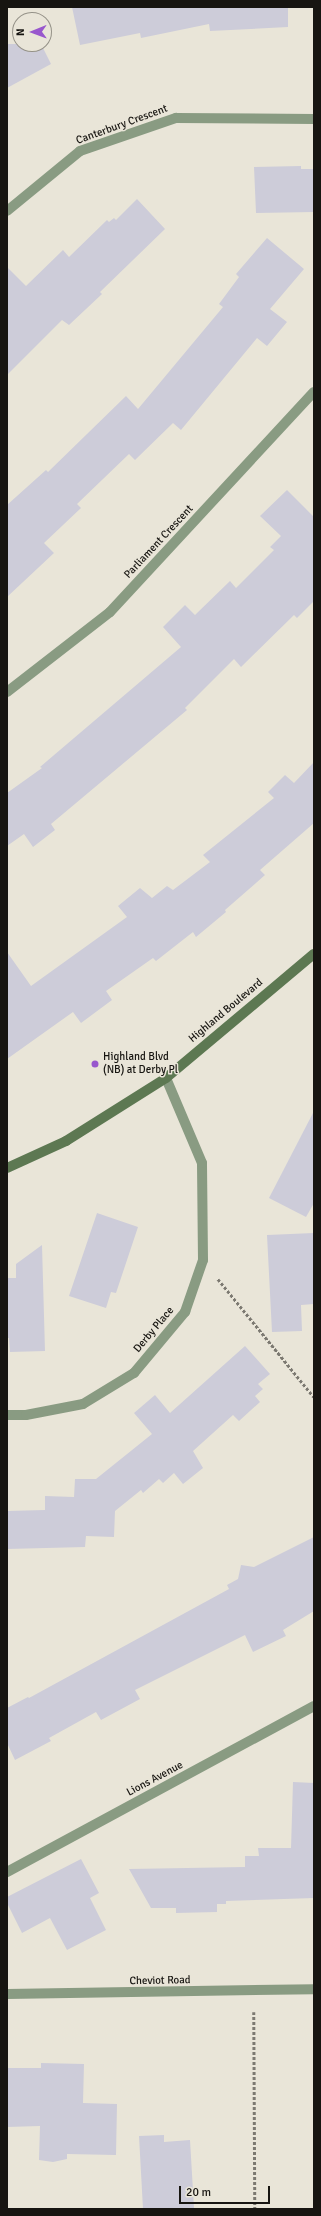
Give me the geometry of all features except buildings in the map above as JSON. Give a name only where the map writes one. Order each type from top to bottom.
[{"type":"street","name":"Canterbury Crescent","points":[[7,211],[80,151],[176,118],[314,119]]},
{"type":"street","name":"Parliament Crescent","points":[[7,692],[110,612],[314,392]]},
{"type":"street","name":"Highland Boulevard","points":[[7,1168],[66,1141],[166,1078],[314,954]]},
{"type":"street","name":"Derby Place","points":[[7,1415],[26,1415],[83,1404],[134,1373],[186,1312],[203,1260],[202,1163],[166,1078]]},
{"type":"street","name":"Lions Avenue","points":[[7,1872],[314,1706]]},
{"type":"street","name":"Cheviot Road","points":[[7,1994],[314,1989]]},
{"type":"path","points":[[203,1260],[314,1397]]},
{"type":"path","points":[[254,1991],[255,2209]]},
{"type":"place","name":"Highland Blvd (NB) at Derby Pl","points":[[95,1064]]}]
